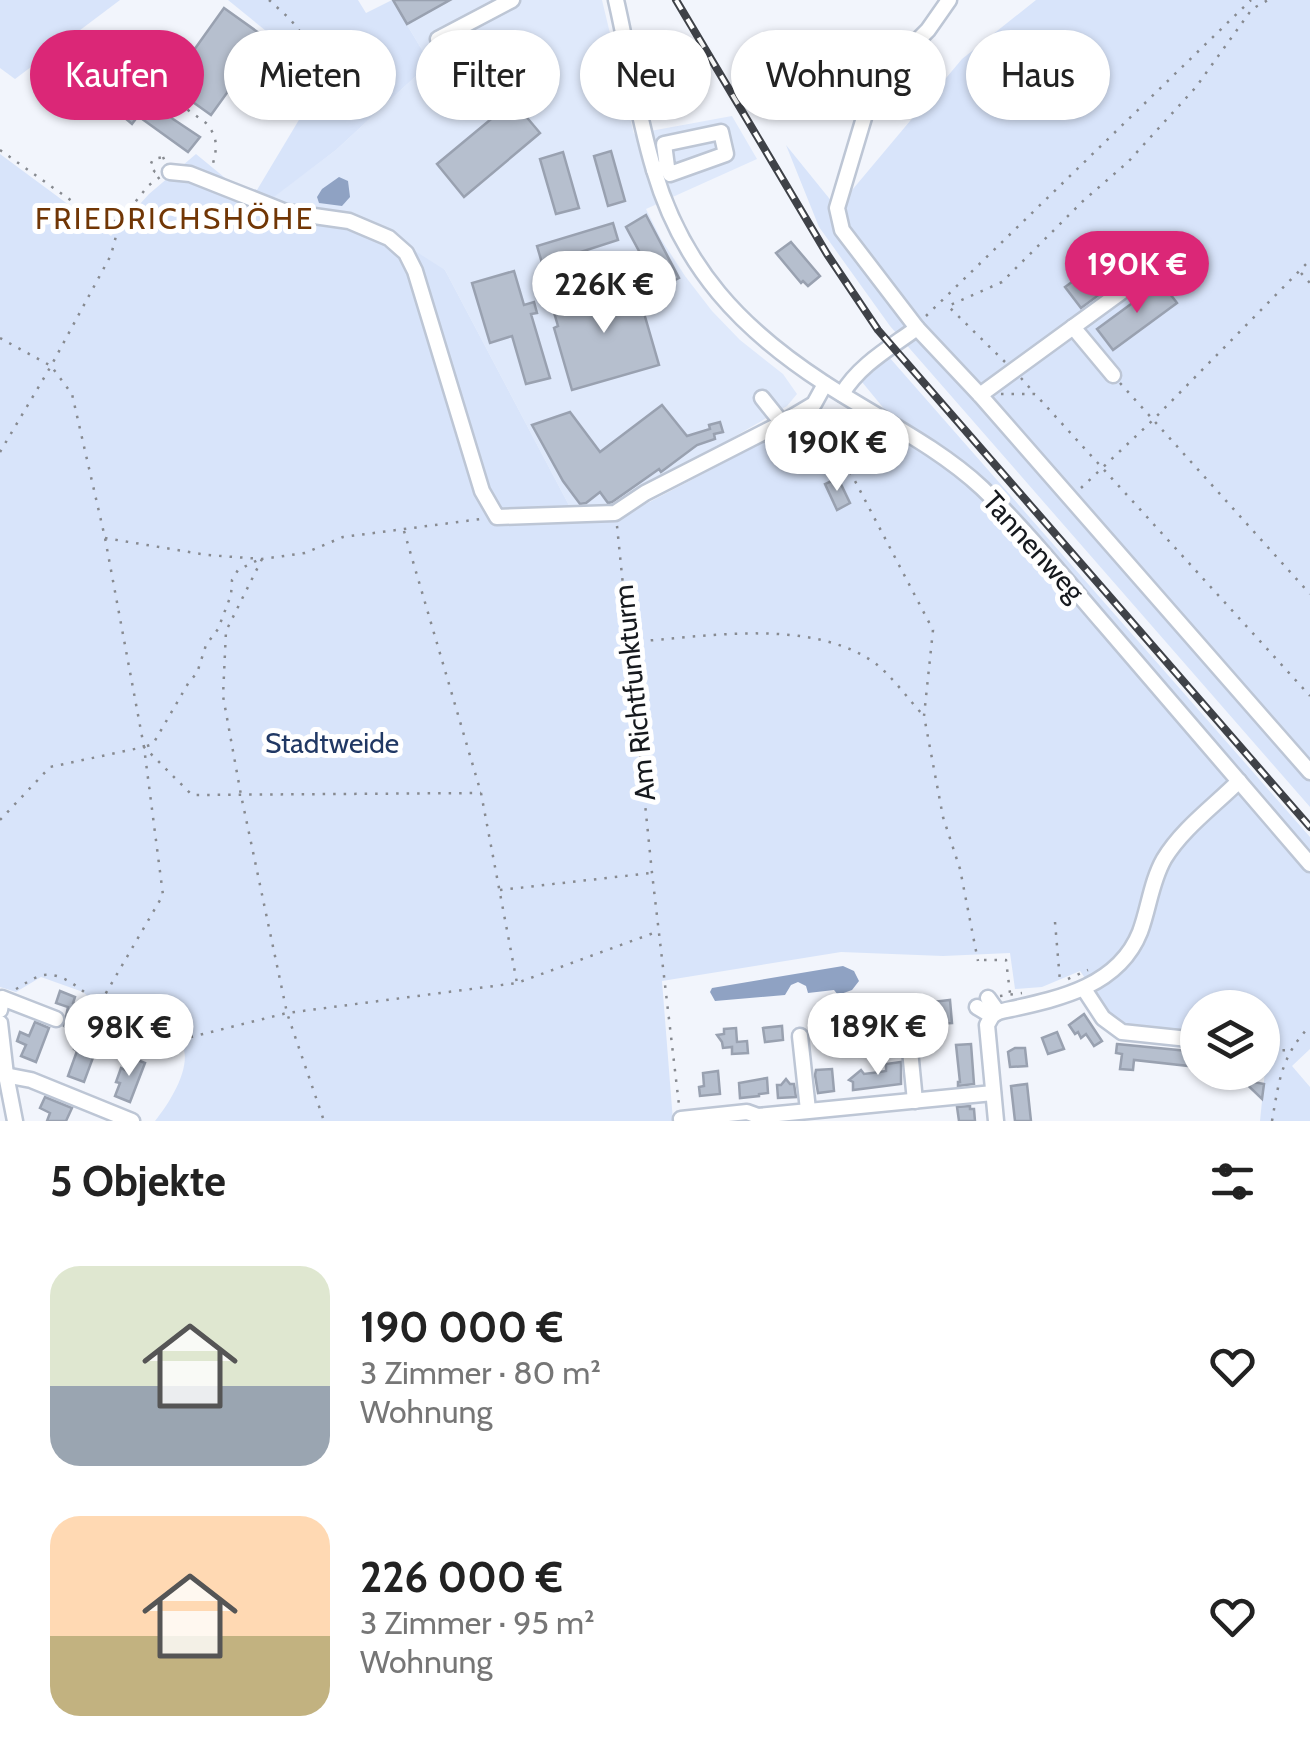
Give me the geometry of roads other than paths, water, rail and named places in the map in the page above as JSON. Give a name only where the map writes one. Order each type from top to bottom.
[{"type":"street","points":[[455,30],[512,0]]},
{"type":"street","name":"Tannenweg","points":[[616,0],[660,168],[663,197],[686,245],[717,292],[772,347],[952,463],[985,490],[1310,864]]},
{"type":"street","points":[[950,0],[928,30],[897,61],[866,112],[837,208],[842,230],[917,328],[1310,772]]},
{"type":"street","points":[[170,172],[190,174],[286,212],[349,221],[389,238],[406,253],[415,271],[482,490],[497,516],[615,513],[645,493],[814,404],[825,384]]},
{"type":"street","points":[[980,395],[1176,252]]},
{"type":"street","points":[[842,394],[863,368],[917,328]]},
{"type":"street","points":[[1072,328],[1112,375]]},
{"type":"street","points":[[762,398],[782,423]]},
{"type":"street","points":[[996,1121],[987,1025],[995,1014],[1084,989],[1116,966],[1139,934],[1154,880],[1176,842],[1239,781]]},
{"type":"street","points":[[1084,989],[1103,1018],[1122,1032],[1180,1038]]},
{"type":"street","points":[[982,1003],[995,1014]]},
{"type":"street","points":[[1,1004],[56,1019]]},
{"type":"street","points":[[0,1023],[2,1076],[14,1121]]},
{"type":"street","points":[[800,1036],[808,1110]]},
{"type":"street","points":[[910,1040],[915,1100]]},
{"type":"street","points":[[2,1076],[31,1080],[132,1121]]},
{"type":"street","points":[[681,1119],[747,1112],[758,1119],[808,1110],[993,1093]]},
{"type":"railway","points":[[676,0],[827,254],[878,330],[1310,827]]},
{"type":"district","name":"FRIEDRICHSHÖHE","points":[[175,218]]},
{"type":"park label","name":"Stadtweide","points":[[332,743]]}]
